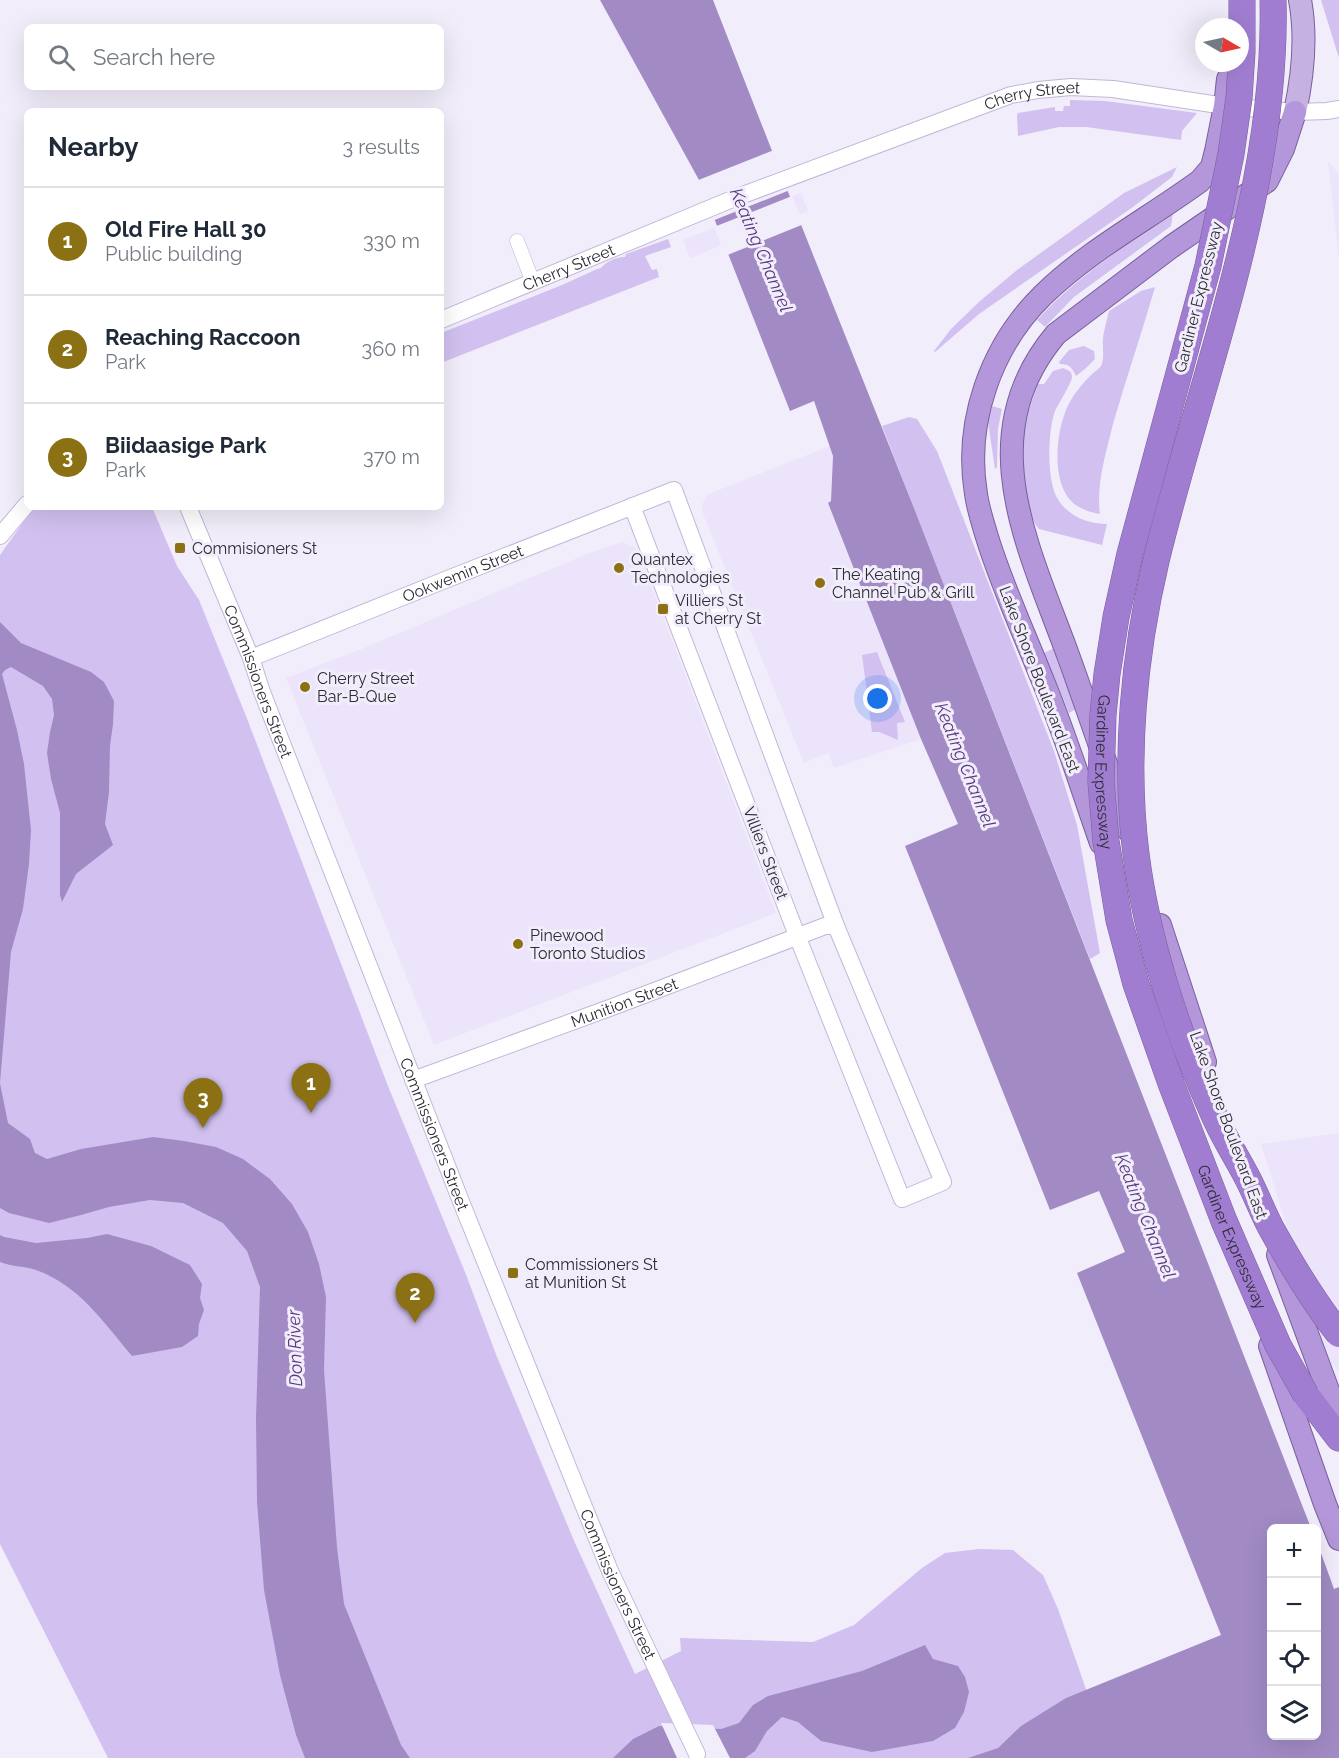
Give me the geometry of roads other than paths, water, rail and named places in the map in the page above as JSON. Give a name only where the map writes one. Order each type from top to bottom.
[{"type":"highway","points":[[1229,0],[1230,18]]},
{"type":"highway","name":"Gardiner Expressway","points":[[1242,0],[1240,75],[1231,154],[1208,266],[1130,554],[1116,617],[1104,705],[1101,782],[1106,841],[1119,920],[1136,984],[1172,1086],[1224,1221],[1278,1344],[1306,1395],[1339,1438]]},
{"type":"highway","name":"Gardiner Expressway","points":[[1273,0],[1271,79],[1257,176],[1226,305],[1156,560],[1141,636],[1133,716],[1132,819],[1144,903],[1156,952],[1174,1010],[1215,1118],[1270,1227],[1309,1291],[1339,1334]]},
{"type":"highway","name":"Lake Shore Boulevard East","points":[[1228,72],[1225,106],[1212,167],[1200,181],[1071,271],[1042,296],[1011,333],[990,372],[982,394],[975,436],[975,492],[996,562],[1048,692],[1106,857],[1123,942],[1339,1539]]},
{"type":"highway","name":"Lake Shore Boulevard East","points":[[1295,112],[1283,149],[1267,181],[1168,249],[1056,334],[1042,351],[1024,388],[1011,453],[1016,501],[1031,555],[1099,741],[1197,1041],[1339,1420]]},
{"type":"highway","points":[[1026,639],[1031,555]]},
{"type":"main road","name":"Lake Shore Boulevard East","points":[[1295,112],[1304,31],[1300,0]]},
{"type":"street","name":"Cherry Street","points":[[444,319],[676,221],[1011,95],[1071,87],[1113,88],[1225,106],[1295,112],[1339,110]]},
{"type":"street","points":[[517,241],[533,282]]},
{"type":"street","name":"Ookwemin Street","points":[[251,658],[674,490],[836,926]]},
{"type":"street","name":"Villiers Street","points":[[633,506],[798,938],[902,1198],[943,1182],[836,926]]},
{"type":"street","points":[[0,536],[24,508]]},
{"type":"street","name":"Commissioners Street","points":[[189,510],[251,658],[262,692],[413,1080],[591,1524],[610,1570],[696,1754]]},
{"type":"street","name":"Munition Street","points":[[413,1080],[825,926],[836,926]]},
{"type":"water","name":"Keating Channel","points":[[600,0],[713,0],[914,508],[1309,1524],[1267,1524],[1267,1740],[1321,1740],[1321,1553],[1334,1589],[1339,1587],[1339,1758],[968,1758],[998,1748],[1021,1726],[1066,1698],[1221,1635],[1077,1273],[1125,1252],[1099,1191],[1050,1210],[905,846],[958,824],[921,739],[828,503],[831,501],[833,456],[814,401],[790,411],[699,180]]},
{"type":"water","points":[[0,622],[21,643],[91,672],[104,682],[114,701],[105,824],[113,845],[76,874],[62,902],[60,895],[60,813],[47,753],[54,715],[52,699],[43,686],[11,667],[2,674],[24,764],[31,830],[23,909],[11,952],[0,1083]]},
{"type":"water","name":"Don River","points":[[0,1083],[8,1123],[30,1139],[35,1153],[47,1159],[81,1149],[153,1137],[184,1141],[216,1147],[243,1159],[270,1179],[292,1204],[308,1232],[319,1264],[326,1297],[324,1370],[337,1547],[344,1604],[401,1745],[410,1758],[305,1758],[296,1735],[280,1675],[264,1590],[257,1502],[256,1418],[260,1287],[247,1251],[223,1223],[183,1203],[150,1200],[109,1207],[49,1223],[9,1213],[0,1208]]},
{"type":"water","points":[[107,1234],[151,1246],[190,1265],[202,1284],[200,1298],[204,1310],[198,1336],[182,1347],[132,1356],[90,1306],[65,1285],[36,1270],[0,1262],[0,1235],[36,1243]]},
{"type":"water","points":[[925,1645],[933,1659],[958,1666],[965,1677],[969,1692],[964,1712],[955,1728],[933,1741],[872,1752],[821,1741],[798,1722],[782,1717],[767,1731],[755,1751],[745,1758],[613,1758],[633,1739],[659,1726],[721,1729],[739,1723],[753,1705],[768,1696],[862,1671]]},
{"type":"place","name":"Commisioners St","points":[[180,548]]},
{"type":"place","name":"Quantex Technologies","points":[[619,568]]},
{"type":"place","name":"The Keating Channel Pub & Grill","points":[[820,583]]},
{"type":"place","name":"Villiers St at Cherry St","points":[[663,609]]},
{"type":"place","name":"Cherry Street Bar-B-Que","points":[[305,687]]},
{"type":"place","name":"Pinewood Toronto Studios","points":[[518,944]]},
{"type":"place","name":"Old Fire Hall 30","points":[[311,1113]]},
{"type":"place","name":"Biidaasige Park","points":[[203,1128]]},
{"type":"place","name":"Commissioners St at Munition St","points":[[513,1273]]},
{"type":"place","name":"Reaching Raccoon","points":[[415,1323]]}]
